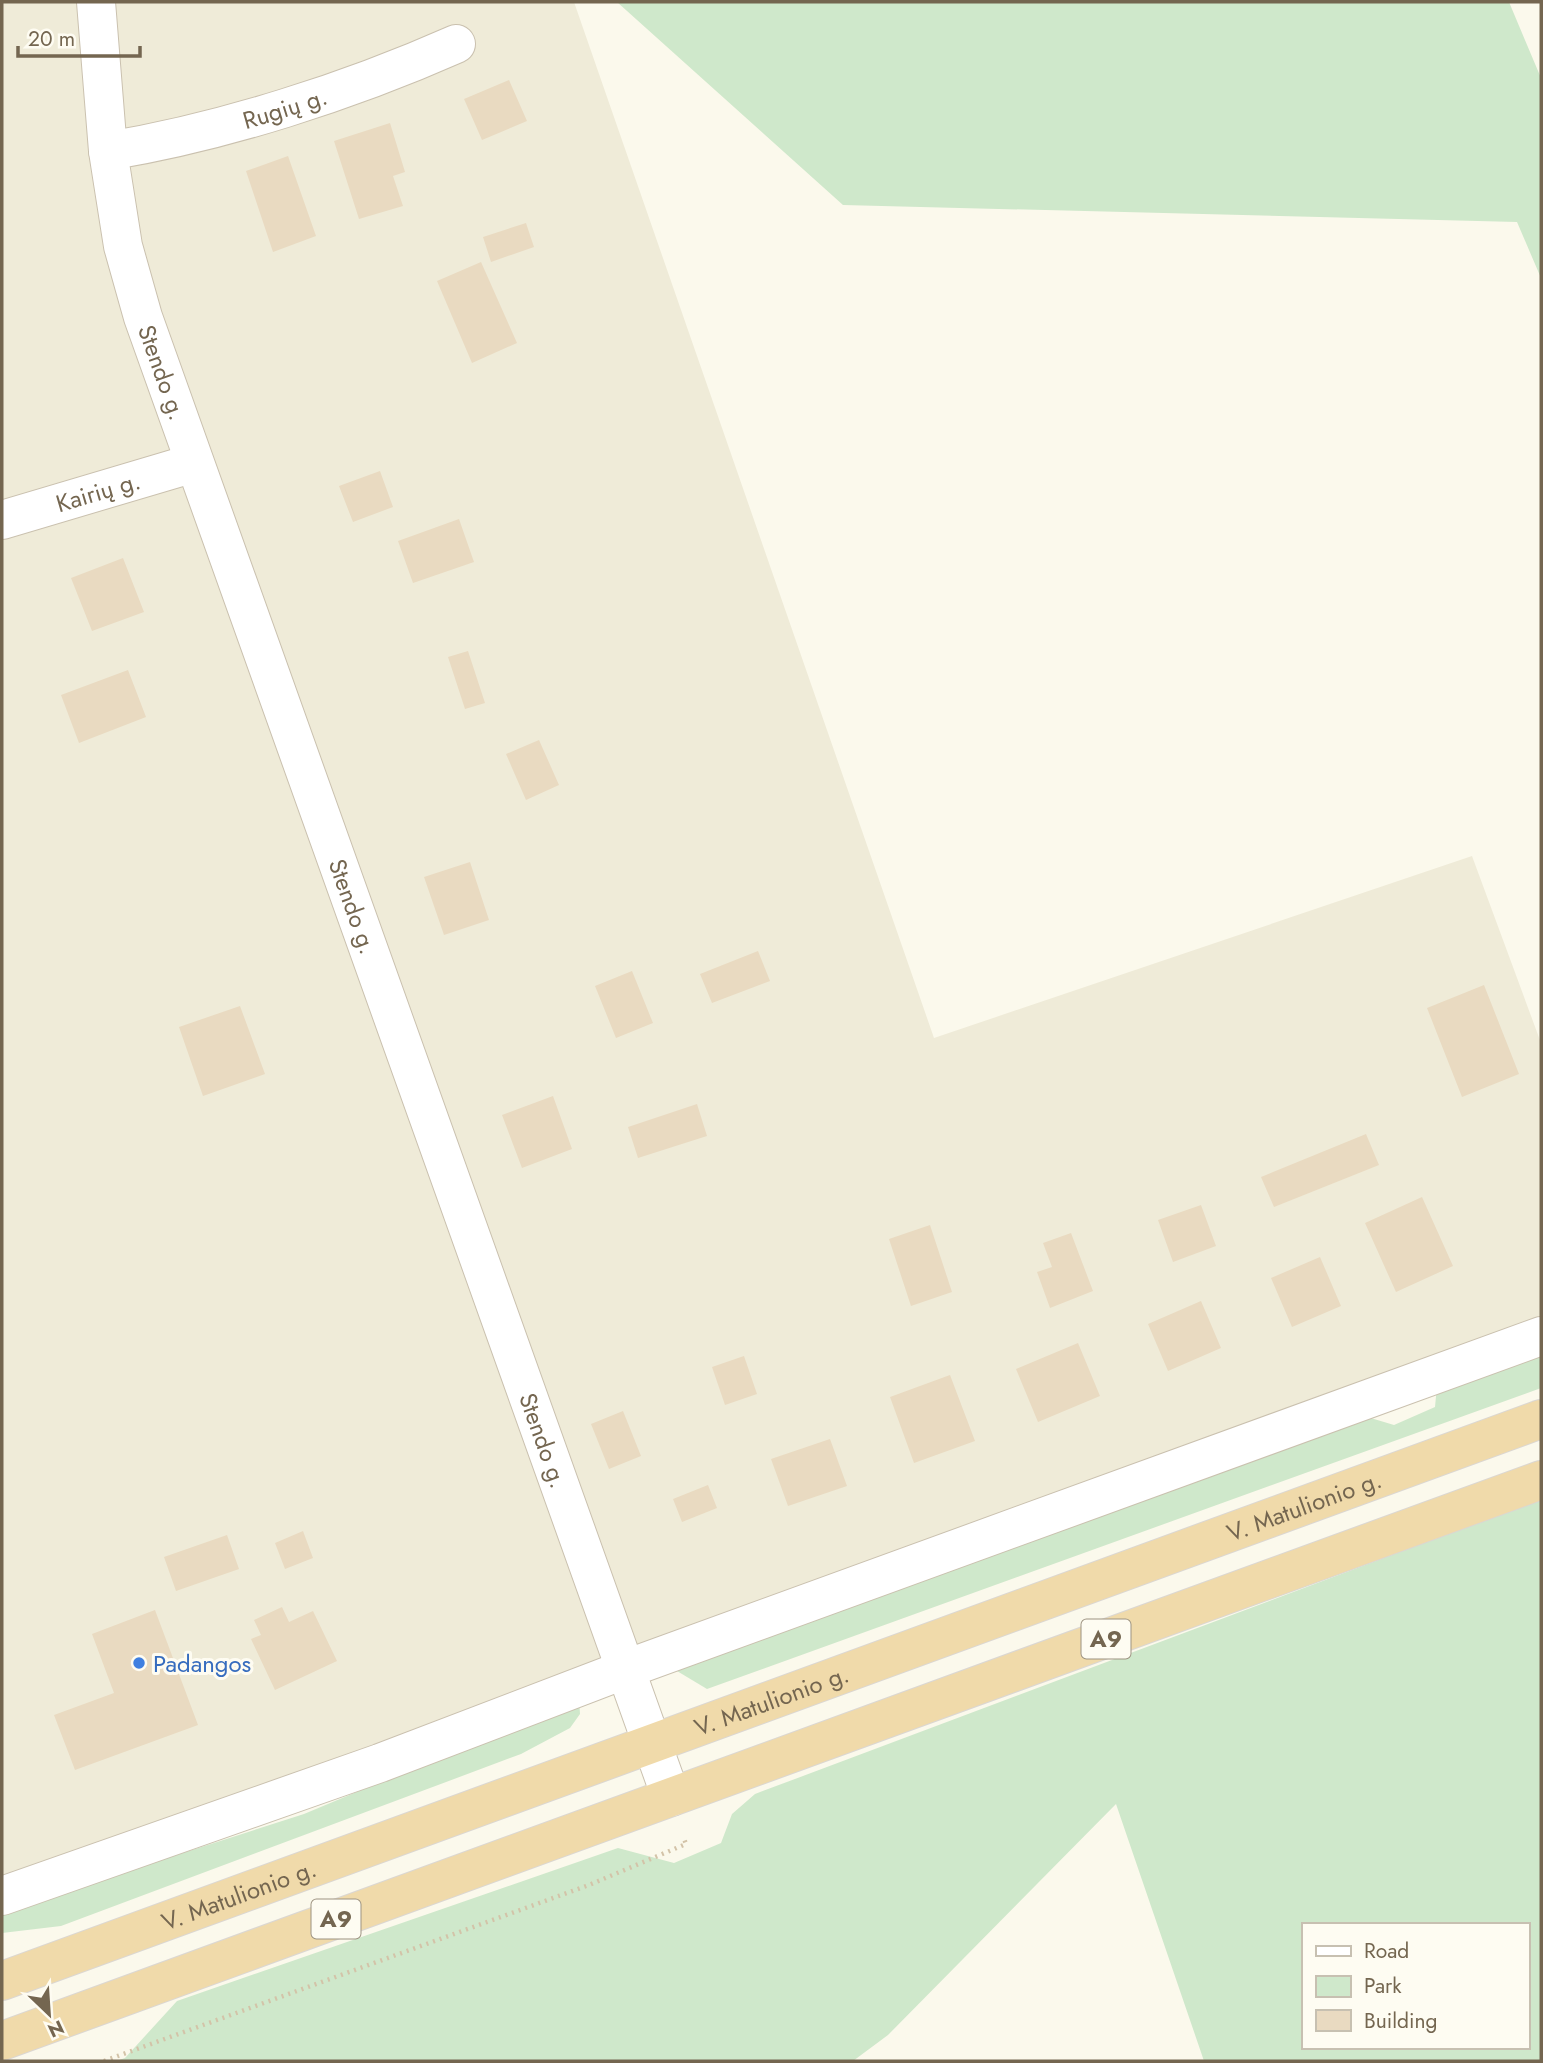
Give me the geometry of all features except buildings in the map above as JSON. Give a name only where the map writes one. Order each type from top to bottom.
[{"type":"highway","name":"V. Matulionio g.","points":[[2,1980],[1541,1419]]},
{"type":"highway","name":"A9","points":[[2,2041],[1541,1480]]},
{"type":"street","name":"Stendo g.","points":[[96,2],[108,150],[123,246],[136,293],[194,463],[671,1797]]},
{"type":"street","name":"Rugių g.","points":[[108,150],[142,145],[313,99],[401,68],[456,44]]},
{"type":"street","name":"Kairių g.","points":[[2,520],[194,463]]},
{"type":"street","points":[[2,1896],[380,1763],[625,1670],[1541,1336]]},
{"type":"path","points":[[104,2061],[589,1885],[686,1844],[671,1797]]},
{"type":"shaded area","points":[[2,2],[574,2],[934,1038],[1472,856],[1541,1043],[1541,1316],[1050,1494],[325,1767],[2,1884]]},
{"type":"green space","points":[[617,2],[1509,2],[1541,78],[1541,278],[1517,222],[843,205]]},
{"type":"green space","points":[[1541,1347],[1541,1388],[707,1689],[677,1671],[680,1661],[1364,1416],[1394,1425],[1435,1407],[1437,1386]]},
{"type":"green space","points":[[1541,1499],[1541,2061],[1204,2061],[1116,1804],[888,2035],[853,2061],[116,2061],[125,2058],[177,2001],[618,1848],[674,1863],[721,1843],[732,1814],[755,1794]]},
{"type":"green space","points":[[579,1699],[580,1714],[570,1728],[521,1754],[61,1926],[2,1933],[2,1911],[304,1814]]},
{"type":"place","name":"Padangos","points":[[139,1663]]}]
